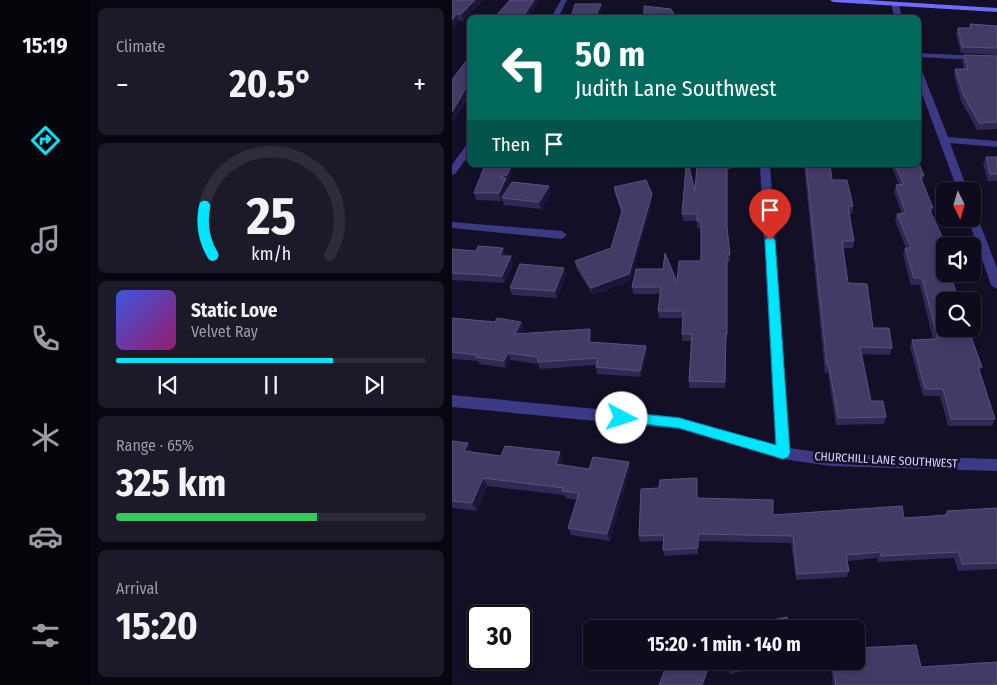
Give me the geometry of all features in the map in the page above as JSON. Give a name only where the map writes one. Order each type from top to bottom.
[{"type":"street","points":[[556,15],[564,0]]},
{"type":"street","points":[[833,0],[996,10]]},
{"type":"street","points":[[894,4],[898,15]]},
{"type":"street","points":[[921,54],[996,59]]},
{"type":"street","points":[[921,79],[960,182]]},
{"type":"street","points":[[945,140],[996,144]]},
{"type":"street","points":[[452,172],[467,150]]},
{"type":"street","points":[[765,167],[783,453]]},
{"type":"street","points":[[452,225],[562,235]]},
{"type":"street","points":[[977,228],[994,268],[996,285]]},
{"type":"street","name":"CHURCHILL LANE SOUTHWEST","points":[[452,401],[679,423],[783,453],[830,460],[996,465]]},
{"type":"building","points":[[452,0],[475,0],[452,20]]},
{"type":"building","points":[[510,0],[534,0],[524,15],[497,15]]},
{"type":"building","points":[[575,4],[601,4],[596,15],[572,15]]},
{"type":"building","points":[[644,6],[671,9],[674,15],[644,15]]},
{"type":"building","points":[[970,24],[997,26],[997,48],[962,47],[958,28],[971,28]]},
{"type":"building","points":[[964,55],[997,56],[997,122],[979,123],[963,94],[955,69],[968,69]]},
{"type":"building","points":[[467,60],[467,86],[452,112],[452,80]]},
{"type":"building","points":[[986,157],[997,157],[997,174],[990,174]]},
{"type":"building","points":[[484,167],[510,167],[507,175],[499,177],[506,178],[499,193],[474,193]]},
{"type":"building","points":[[686,167],[689,167],[695,191],[697,167],[727,167],[727,227],[730,255],[727,255],[725,382],[689,381],[692,334],[682,334],[683,311],[658,311],[661,287],[632,287],[636,269],[663,269],[665,253],[677,282],[679,261],[701,261],[701,221],[697,221],[697,214],[682,214]]},
{"type":"building","points":[[806,167],[830,167],[832,180],[847,180],[853,206],[848,207],[854,241],[842,241],[848,283],[867,284],[873,328],[889,328],[892,348],[860,347],[871,401],[883,401],[886,417],[838,418],[829,366],[827,366]]},
{"type":"building","points":[[896,167],[920,167],[924,176],[920,176],[933,208],[929,208],[936,228],[938,228],[942,237],[936,237],[936,282],[953,282],[956,292],[936,292],[936,331],[922,278],[914,278],[905,248],[911,248],[897,214],[906,213],[896,185],[904,184]]},
{"type":"building","points":[[646,180],[652,194],[629,274],[591,288],[575,261],[611,248],[622,211],[614,187]]},
{"type":"building","points":[[512,182],[549,186],[539,202],[502,198]]},
{"type":"building","points":[[478,246],[503,248],[500,256],[511,256],[502,276],[452,273],[452,249],[476,251]]},
{"type":"building","points":[[520,264],[564,268],[555,291],[510,288]]},
{"type":"building","points":[[452,318],[495,322],[497,318],[521,322],[515,334],[590,329],[589,342],[646,346],[640,371],[596,367],[598,358],[538,362],[538,357],[508,353],[504,361],[476,357],[477,355],[452,352]]},
{"type":"building","points":[[937,337],[971,337],[982,367],[978,367],[995,419],[951,419],[943,389],[925,389],[912,340],[938,339]]},
{"type":"building","points":[[452,441],[468,443],[464,451],[501,456],[505,446],[560,452],[556,464],[589,469],[593,457],[629,462],[607,534],[568,528],[579,493],[562,491],[564,488],[483,478],[472,503],[452,501]]},
{"type":"building","points":[[697,478],[697,498],[773,500],[773,515],[902,506],[904,518],[948,515],[947,511],[997,508],[997,563],[962,564],[959,552],[881,556],[880,552],[846,555],[849,571],[797,574],[793,536],[698,534],[698,548],[663,550],[664,535],[639,536],[641,489],[659,488],[660,480]]},
{"type":"building","points":[[787,617],[788,620],[772,620]]},
{"type":"building","points":[[916,645],[921,667],[997,662],[997,685],[836,685],[834,670],[865,670],[865,648]]},
{"type":"building","points":[[665,670],[707,670],[702,685],[659,685]]},
{"type":"route","points":[[622,418],[679,423],[783,453],[770,240]]}]
